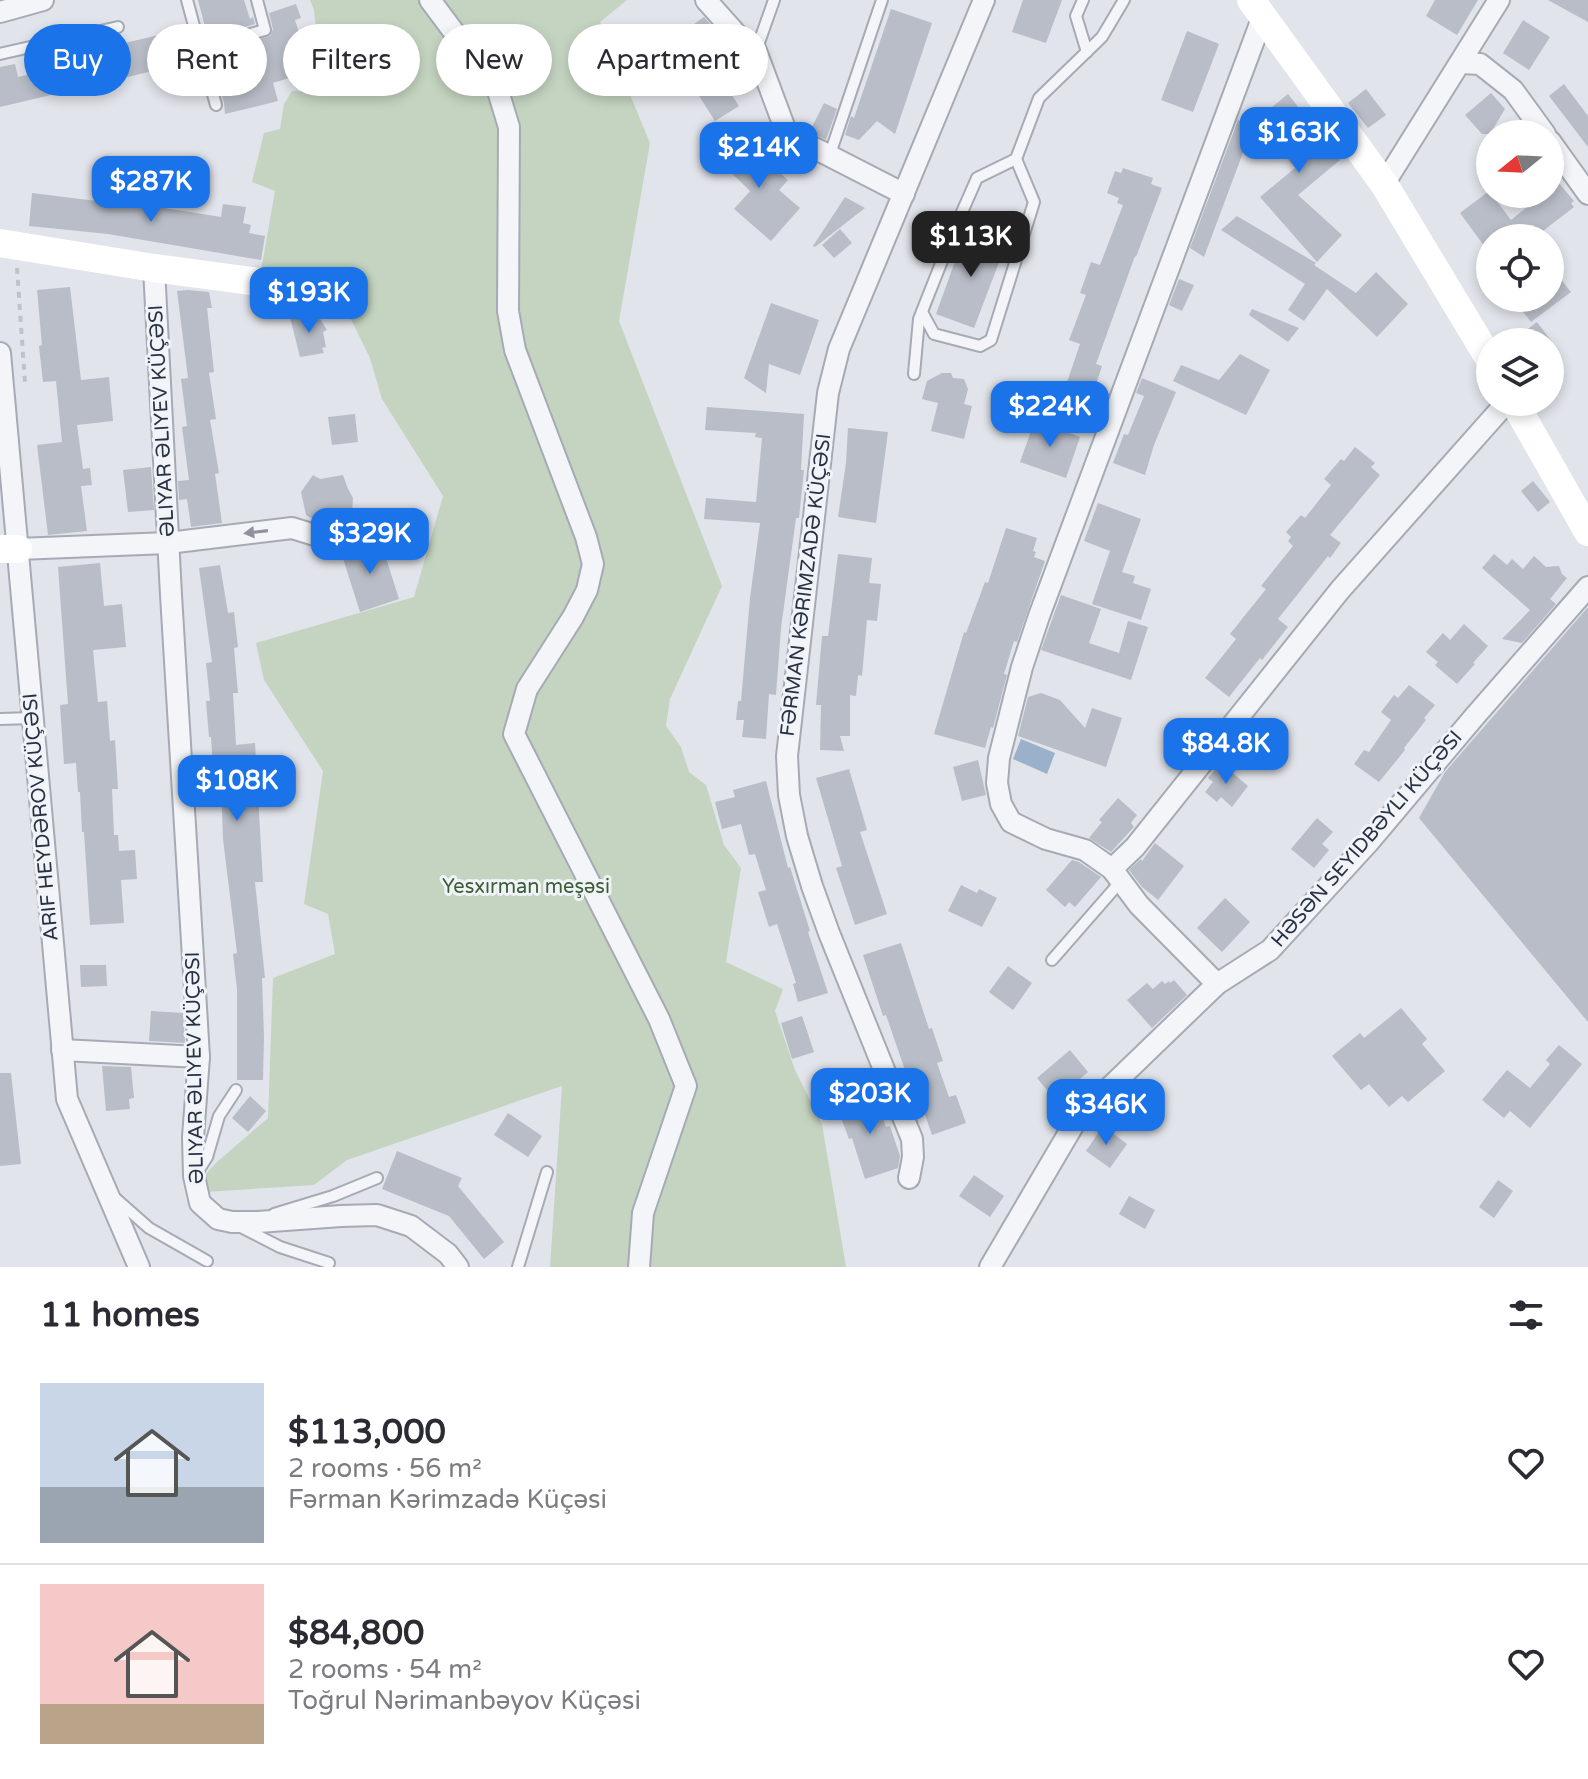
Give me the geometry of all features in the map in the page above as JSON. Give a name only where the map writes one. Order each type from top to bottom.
[{"type":"street","points":[[0,12],[43,0]]},
{"type":"street","points":[[430,0],[498,91],[509,127],[508,311],[515,350],[586,537],[593,564],[587,590],[573,617],[527,689],[514,734],[659,1019],[686,1086],[643,1213],[639,1267]]},
{"type":"street","points":[[706,0],[727,24]]},
{"type":"street","name":"FƏRMAN KƏRIMZADƏ KÜÇƏSI","points":[[909,1178],[912,1139],[839,961],[812,886],[789,795],[787,756],[828,393],[839,349],[984,0]]},
{"type":"street","points":[[1384,184],[1499,0]]},
{"type":"street","points":[[1257,8],[1384,184],[1476,337]]},
{"type":"street","points":[[1217,984],[1139,905],[1117,875],[1085,850],[1046,839],[1011,822],[1001,804],[997,783],[999,758],[1022,667],[1039,616],[1257,8]]},
{"type":"street","points":[[1461,63],[1480,64],[1513,90],[1535,120]]},
{"type":"street","points":[[768,83],[787,134],[904,194]]},
{"type":"street","points":[[1564,161],[1588,194]]},
{"type":"street","points":[[8,251],[259,282]]},
{"type":"street","name":"ƏLIYAR ƏLIYEV KÜÇƏSI","points":[[154,268],[199,1057],[193,1137],[194,1176],[200,1203],[218,1219],[232,1222]]},
{"type":"street","name":"ARIF HEYDƏROV KÜÇƏSI","points":[[0,353],[9,549],[33,718],[67,1099],[139,1267]]},
{"type":"street","points":[[1117,875],[1135,847],[1340,590],[1495,416]]},
{"type":"street","points":[[1522,416],[1588,532]]},
{"type":"street","points":[[9,549],[168,543],[292,528],[321,537],[347,535],[359,530]]},
{"type":"street","name":"HƏSƏN SEYIDBƏYLI KÜÇƏSI","points":[[990,1267],[1077,1119],[1217,984],[1270,950],[1368,843],[1588,587]]},
{"type":"street","points":[[62,1050],[199,1057]]},
{"type":"street","points":[[232,1222],[377,1215],[411,1226],[448,1254],[458,1267]]},
{"type":"lane","points":[[187,0],[194,24]]},
{"type":"lane","points":[[257,0],[263,24]]},
{"type":"lane","points":[[766,24],[774,0]]},
{"type":"lane","points":[[829,157],[882,0]]},
{"type":"lane","points":[[1083,0],[1076,16],[1087,52]]},
{"type":"lane","points":[[914,374],[919,319],[977,178],[1016,159],[1039,98],[1102,37],[1124,0]]},
{"type":"lane","points":[[0,54],[24,49]]},
{"type":"lane","points":[[213,96],[216,105]]},
{"type":"lane","points":[[922,312],[934,334],[980,346],[991,340],[1034,202],[1016,159]]},
{"type":"lane","points":[[0,719],[33,718]]},
{"type":"lane","points":[[1052,960],[1117,875]]},
{"type":"lane","points":[[194,1176],[207,1157],[219,1116],[236,1090]]},
{"type":"lane","points":[[518,1267],[547,1172]]},
{"type":"lane","points":[[258,1222],[377,1178]]},
{"type":"lane","points":[[105,1188],[149,1228],[207,1261]]},
{"type":"lane","points":[[232,1222],[280,1247],[329,1263]]},
{"type":"path","points":[[8,251],[26,396]]},
{"type":"green space","name":"Yesxırman meşəsi","points":[[310,0],[627,0],[601,24],[568,24],[568,96],[631,96],[650,143],[619,321],[722,586],[670,699],[666,726],[681,747],[689,772],[706,785],[724,845],[741,868],[726,962],[783,989],[775,1011],[795,1070],[822,1124],[846,1267],[550,1267],[562,1086],[347,1160],[314,1185],[205,1192],[203,1177],[268,1118],[273,978],[335,954],[328,914],[304,904],[323,771],[264,680],[256,643],[414,597],[443,496],[382,399],[370,358],[328,273],[259,282],[275,191],[252,182],[264,133],[280,129],[284,104],[289,96],[420,96],[420,24],[316,24]]},
{"type":"water","points":[[1021,739],[1055,753],[1047,774],[1013,759]]},
{"type":"building","points":[[198,0],[244,0],[250,19],[253,17],[255,24],[204,24]]},
{"type":"building","points":[[1023,0],[1062,0],[1046,43],[1012,32]]},
{"type":"building","points":[[1435,0],[1478,0],[1457,35],[1426,16]]},
{"type":"building","points":[[1548,0],[1588,0],[1588,22]]},
{"type":"building","points":[[296,4],[301,18],[295,20],[296,24],[283,24],[283,80],[273,83],[278,101],[225,114],[222,96],[267,96],[267,37],[273,29],[269,13]]},
{"type":"building","points":[[891,9],[932,23],[895,134],[877,121],[859,140],[845,135],[851,116],[854,118]]},
{"type":"building","points":[[704,17],[710,24],[694,24]]},
{"type":"building","points":[[1523,20],[1550,37],[1529,70],[1503,53]]},
{"type":"building","points":[[1187,31],[1219,44],[1193,112],[1161,100]]},
{"type":"building","points":[[147,38],[147,72],[131,76],[131,42]]},
{"type":"building","points":[[15,64],[18,77],[24,76],[24,96],[47,96],[0,107],[0,67]]},
{"type":"building","points":[[1564,84],[1588,116],[1588,147],[1549,96]]},
{"type":"building","points":[[1366,89],[1386,115],[1368,128],[1348,103]]},
{"type":"building","points":[[1491,93],[1505,109],[1498,120],[1476,120],[1476,127],[1465,115]]},
{"type":"building","points":[[1288,94],[1340,160],[1298,195],[1342,235],[1317,262],[1260,197],[1295,168],[1256,120]]},
{"type":"building","points":[[699,96],[733,96],[739,106],[715,121]]},
{"type":"building","points":[[824,103],[837,109],[826,140],[810,131]]},
{"type":"building","points":[[1238,120],[1253,126],[1204,257],[1190,248]]},
{"type":"building","points":[[733,137],[768,171],[772,166],[788,180],[779,190],[800,208],[771,241],[734,209],[750,191],[714,156]]},
{"type":"building","points":[[1123,168],[1153,178],[1151,184],[1162,188],[1096,364],[1102,366],[1091,400],[1064,391],[1080,344],[1069,340],[1086,295],[1080,293],[1091,262],[1100,265],[1123,205],[1117,203],[1119,198],[1107,193],[1115,171],[1121,173]]},
{"type":"building","points":[[1564,189],[1574,201],[1571,203],[1574,207],[1552,224],[1476,224],[1476,235],[1460,213],[1476,201],[1476,208],[1502,208],[1511,220],[1526,208],[1564,208]]},
{"type":"building","points":[[32,193],[221,217],[223,204],[246,207],[243,223],[251,225],[249,233],[265,236],[261,260],[108,234],[29,226]]},
{"type":"building","points":[[845,197],[865,208],[813,246]]},
{"type":"building","points":[[1237,216],[1316,263],[1314,265],[1356,293],[1376,272],[1408,304],[1377,337],[1327,289],[1304,321],[1288,310],[1305,284],[1221,230]]},
{"type":"building","points":[[840,229],[852,243],[834,258],[822,245]]},
{"type":"building","points":[[966,231],[1006,244],[974,328],[936,314]]},
{"type":"building","points":[[1179,279],[1194,285],[1182,311],[1169,305]]},
{"type":"building","points":[[1564,283],[1571,292],[1564,297]]},
{"type":"building","points":[[70,287],[81,380],[109,377],[113,421],[77,425],[83,469],[90,468],[92,485],[81,486],[87,531],[48,535],[37,445],[62,442],[56,381],[43,382],[37,290]]},
{"type":"building","points":[[177,291],[209,292],[212,308],[207,308],[214,372],[209,373],[216,419],[210,420],[219,473],[215,474],[222,523],[191,527],[187,499],[179,500],[178,481],[189,480],[182,427],[187,426],[181,379],[188,378]]},
{"type":"building","points":[[771,303],[819,320],[800,375],[769,364],[766,393],[744,378]]},
{"type":"building","points":[[1252,309],[1299,328],[1288,342],[1249,315]]},
{"type":"building","points":[[1523,312],[1544,312],[1531,322]]},
{"type":"building","points":[[306,314],[320,319],[327,330],[323,332],[326,347],[322,348],[324,353],[300,357],[290,317]]},
{"type":"building","points":[[1240,354],[1270,370],[1246,415],[1173,381],[1181,365],[1219,380]]},
{"type":"building","points":[[942,373],[964,379],[968,389],[964,404],[972,406],[964,439],[931,431],[938,403],[922,399],[927,381]]},
{"type":"building","points":[[1142,378],[1176,392],[1145,475],[1113,463],[1144,396],[1136,393]]},
{"type":"building","points":[[707,407],[804,414],[801,470],[804,470],[799,518],[796,518],[781,628],[776,695],[769,694],[766,739],[742,737],[744,720],[736,720],[738,701],[741,701],[760,523],[704,519],[706,498],[756,502],[762,438],[755,437],[756,433],[705,430]]},
{"type":"building","points":[[355,414],[358,442],[332,445],[328,417]]},
{"type":"building","points":[[1035,420],[1080,437],[1066,478],[1020,462]]},
{"type":"building","points":[[848,428],[888,432],[876,523],[838,517]]},
{"type":"building","points":[[1355,447],[1375,463],[1371,467],[1380,475],[1330,535],[1341,543],[1278,619],[1288,627],[1229,697],[1205,678],[1236,639],[1230,634],[1266,589],[1261,586],[1293,546],[1286,532],[1301,515],[1305,518],[1331,485],[1324,479]]},
{"type":"building","points":[[151,467],[154,510],[128,512],[123,470]]},
{"type":"building","points":[[313,475],[320,479],[343,475],[353,498],[352,515],[328,519],[327,524],[322,524],[306,515],[301,492]]},
{"type":"building","points":[[1533,481],[1550,502],[1538,512],[1521,491]]},
{"type":"building","points":[[1098,503],[1141,519],[1122,572],[1135,576],[1133,583],[1151,589],[1141,620],[1092,604],[1110,551],[1084,541]]},
{"type":"building","points":[[366,511],[396,511],[396,528],[372,528]]},
{"type":"building","points":[[1006,528],[1037,538],[1034,557],[1045,561],[1017,642],[1014,641],[993,728],[985,748],[934,734],[964,632],[985,582],[988,583]]},
{"type":"building","points":[[380,539],[399,599],[360,612],[341,552]]},
{"type":"building","points":[[838,554],[872,558],[869,583],[881,584],[877,621],[867,620],[862,676],[858,675],[856,696],[850,695],[850,736],[840,736],[844,751],[820,750],[821,705],[816,705],[822,636],[828,636]]},
{"type":"building","points":[[1494,554],[1507,565],[1512,559],[1523,569],[1534,556],[1546,567],[1559,566],[1567,578],[1550,599],[1556,604],[1522,643],[1502,639],[1530,610],[1482,568]]},
{"type":"building","points":[[100,563],[104,606],[122,604],[126,647],[93,650],[98,702],[107,701],[110,741],[115,740],[118,789],[112,789],[114,835],[118,835],[119,851],[135,850],[137,879],[121,880],[124,923],[90,925],[76,763],[64,764],[60,705],[68,704],[58,567]]},
{"type":"building","points":[[220,565],[228,613],[234,612],[238,647],[234,648],[238,693],[233,693],[236,745],[255,743],[263,882],[255,882],[265,978],[262,978],[263,1080],[237,1080],[237,989],[233,954],[237,953],[223,839],[221,782],[214,782],[209,737],[206,701],[210,701],[206,663],[212,662],[199,568]]},
{"type":"building","points":[[1061,595],[1101,609],[1089,643],[1119,653],[1128,621],[1148,627],[1131,680],[1041,650]]},
{"type":"building","points":[[1588,607],[1588,1022],[1419,818],[1445,772]]},
{"type":"building","points":[[1464,624],[1488,646],[1457,684],[1435,665],[1438,662],[1426,652],[1443,633],[1450,640]]},
{"type":"building","points":[[1409,685],[1435,705],[1379,782],[1354,764],[1364,750],[1369,752],[1391,720],[1381,712],[1394,695],[1398,698]]},
{"type":"building","points":[[1041,693],[1060,700],[1085,728],[1092,708],[1122,718],[1106,767],[1018,736],[1028,697]]},
{"type":"building","points":[[978,760],[986,795],[962,801],[953,767]]},
{"type":"building","points":[[1221,763],[1248,786],[1232,807],[1221,797],[1217,802],[1205,792],[1213,782],[1208,778]]},
{"type":"building","points":[[849,769],[867,830],[860,832],[887,914],[855,925],[836,868],[842,866],[816,778]]},
{"type":"building","points":[[766,781],[788,868],[828,993],[798,1002],[793,984],[796,983],[777,924],[769,927],[758,892],[766,890],[755,854],[749,855],[741,824],[722,829],[715,802],[735,797],[733,790]]},
{"type":"building","points":[[1118,798],[1137,815],[1131,823],[1134,827],[1111,852],[1089,838],[1102,822],[1099,820]]},
{"type":"building","points":[[1317,818],[1333,832],[1322,844],[1329,850],[1314,868],[1291,849]]},
{"type":"building","points":[[1155,843],[1184,866],[1158,900],[1142,887],[1129,870],[1142,861]]},
{"type":"building","points":[[1072,860],[1101,877],[1075,907],[1069,902],[1065,907],[1046,890]]},
{"type":"building","points":[[961,885],[997,898],[982,927],[948,911]]},
{"type":"building","points":[[1225,898],[1250,922],[1222,952],[1197,928]]},
{"type":"building","points":[[901,943],[929,1029],[932,1028],[943,1061],[937,1063],[949,1097],[956,1095],[966,1123],[932,1135],[910,1072],[906,1073],[886,1015],[883,1016],[863,955]]},
{"type":"building","points":[[80,965],[106,965],[107,986],[81,987]]},
{"type":"building","points":[[1008,966],[1032,983],[1013,1010],[989,992]]},
{"type":"building","points":[[1174,980],[1187,995],[1152,1028],[1127,1000],[1147,983],[1153,989],[1162,981],[1165,984]]},
{"type":"building","points":[[1401,1008],[1427,1039],[1422,1044],[1445,1071],[1408,1102],[1402,1096],[1389,1107],[1369,1084],[1361,1090],[1332,1056],[1360,1033],[1364,1038]]},
{"type":"building","points":[[151,1011],[183,1013],[185,1043],[149,1041]]},
{"type":"building","points":[[802,1016],[814,1052],[792,1059],[781,1023]]},
{"type":"building","points":[[1559,1045],[1582,1064],[1530,1128],[1510,1111],[1504,1118],[1482,1100],[1507,1070],[1530,1088],[1550,1064],[1546,1060]]},
{"type":"building","points":[[1070,1050],[1088,1072],[1055,1100],[1037,1078]]},
{"type":"building","points":[[102,1066],[131,1067],[134,1098],[129,1099],[130,1109],[106,1111]]},
{"type":"building","points":[[0,1073],[11,1073],[21,1164],[0,1166]]},
{"type":"building","points":[[874,1093],[900,1156],[898,1168],[865,1179],[852,1138],[849,1139],[837,1107]]},
{"type":"building","points":[[250,1096],[266,1111],[248,1132],[232,1118]]},
{"type":"building","points":[[508,1113],[542,1136],[528,1157],[494,1135]]},
{"type":"building","points":[[1103,1126],[1127,1144],[1110,1168],[1086,1151]]},
{"type":"building","points":[[397,1151],[462,1178],[458,1186],[504,1242],[484,1259],[449,1216],[382,1189]]},
{"type":"building","points":[[974,1175],[1004,1196],[990,1217],[959,1196]]},
{"type":"building","points":[[1498,1180],[1513,1191],[1494,1218],[1479,1207]]},
{"type":"building","points":[[1129,1196],[1155,1210],[1145,1229],[1119,1214]]}]
